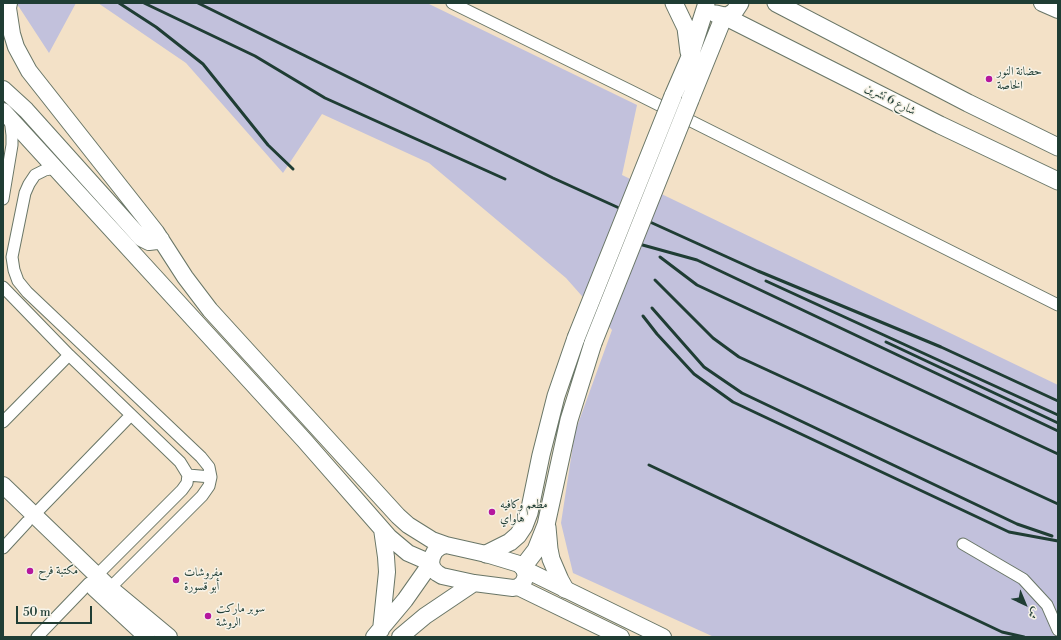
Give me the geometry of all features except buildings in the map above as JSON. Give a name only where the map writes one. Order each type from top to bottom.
[{"type":"main road","points":[[674,3],[686,28],[689,59]]},
{"type":"main road","points":[[524,568],[536,550],[546,525],[569,420],[593,343],[724,16],[734,12],[740,3]]},
{"type":"main road","points":[[776,3],[968,103],[1058,147]]},
{"type":"main road","points":[[486,554],[510,542],[518,535],[524,526],[529,513],[541,454],[556,396],[576,338],[689,59],[704,4]]},
{"type":"main road","name":"شارع 6 تشرين","points":[[704,4],[713,14],[724,16],[940,125],[1058,181]]},
{"type":"main road","points":[[546,525],[552,560],[565,589]]},
{"type":"street","points":[[452,3],[1058,305]]},
{"type":"street","points":[[1042,3],[1058,10]]},
{"type":"street","points":[[9,6],[9,21],[16,47],[29,71],[162,241],[185,277],[210,310],[398,516],[420,533],[446,545],[514,562],[663,637]]},
{"type":"street","points":[[3,89],[26,110],[141,238],[148,242],[162,241]]},
{"type":"street","points":[[3,199],[7,151],[12,135],[6,114]]},
{"type":"street","points":[[6,114],[304,440],[398,546],[420,559],[431,563]]},
{"type":"street","points":[[55,168],[45,170],[35,176],[25,193],[12,257],[14,270],[18,280],[27,292],[201,457],[209,467],[211,477],[209,486],[202,496],[110,588]]},
{"type":"street","points":[[142,262],[162,241]]},
{"type":"street","points":[[3,287],[68,355],[180,462],[188,475],[187,483],[182,490],[37,637]]},
{"type":"street","points":[[3,422],[68,355]]},
{"type":"street","points":[[3,548],[131,415]]},
{"type":"street","points":[[188,475],[211,477]]},
{"type":"street","points":[[3,485],[31,519],[148,634],[169,637]]},
{"type":"street","points":[[3,499],[31,519]]},
{"type":"street","points":[[378,634],[387,572],[381,527]]},
{"type":"street","points":[[963,544],[1023,579],[1047,605],[1058,630]]},
{"type":"street","points":[[378,634],[405,600],[431,563],[435,551],[446,545]]},
{"type":"street","points":[[431,563],[433,569],[442,576],[474,583],[513,588],[518,587],[621,637]]},
{"type":"street","points":[[518,587],[526,576],[524,568]]},
{"type":"street","points":[[93,580],[110,588],[148,634]]},
{"type":"street","points":[[400,637],[425,616],[474,583]]},
{"type":"shaded area","points":[[15,3],[76,3],[49,53]]},
{"type":"shaded area","points":[[98,3],[427,3],[637,105],[622,175],[1058,385],[1058,637],[714,637],[573,573],[561,523],[575,432],[612,330],[566,278],[429,163],[322,114],[283,173],[186,63]]},
{"type":"railway","points":[[119,3],[156,27],[203,64],[268,145],[293,169]]},
{"type":"railway","points":[[144,3],[255,56],[325,98],[505,179]]},
{"type":"railway","points":[[198,3],[553,178],[758,271],[941,347],[1058,401]]},
{"type":"railway","points":[[639,244],[697,260],[1058,431]]},
{"type":"railway","points":[[660,257],[697,285],[1058,454]]},
{"type":"railway","points":[[655,280],[713,338],[739,357],[1058,504]]},
{"type":"railway","points":[[766,281],[1058,415]]},
{"type":"railway","points":[[652,308],[704,367],[742,393],[1017,524],[1052,536]]},
{"type":"railway","points":[[643,316],[657,334],[694,374],[733,402],[1009,532],[1058,541]]},
{"type":"railway","points":[[886,342],[1058,423]]},
{"type":"railway","points":[[649,465],[1002,632],[1024,637]]},
{"type":"place","name":"حضانة النور الخاصة","points":[[989,79]]},
{"type":"place","name":"مطعم وكافيه هاواي","points":[[492,512]]},
{"type":"place","name":"مكتبة فرح","points":[[30,571]]},
{"type":"place","name":"مفروشات أبو قسورة","points":[[176,580]]},
{"type":"place","name":"سوبر ماركت الروشة","points":[[208,616]]}]
